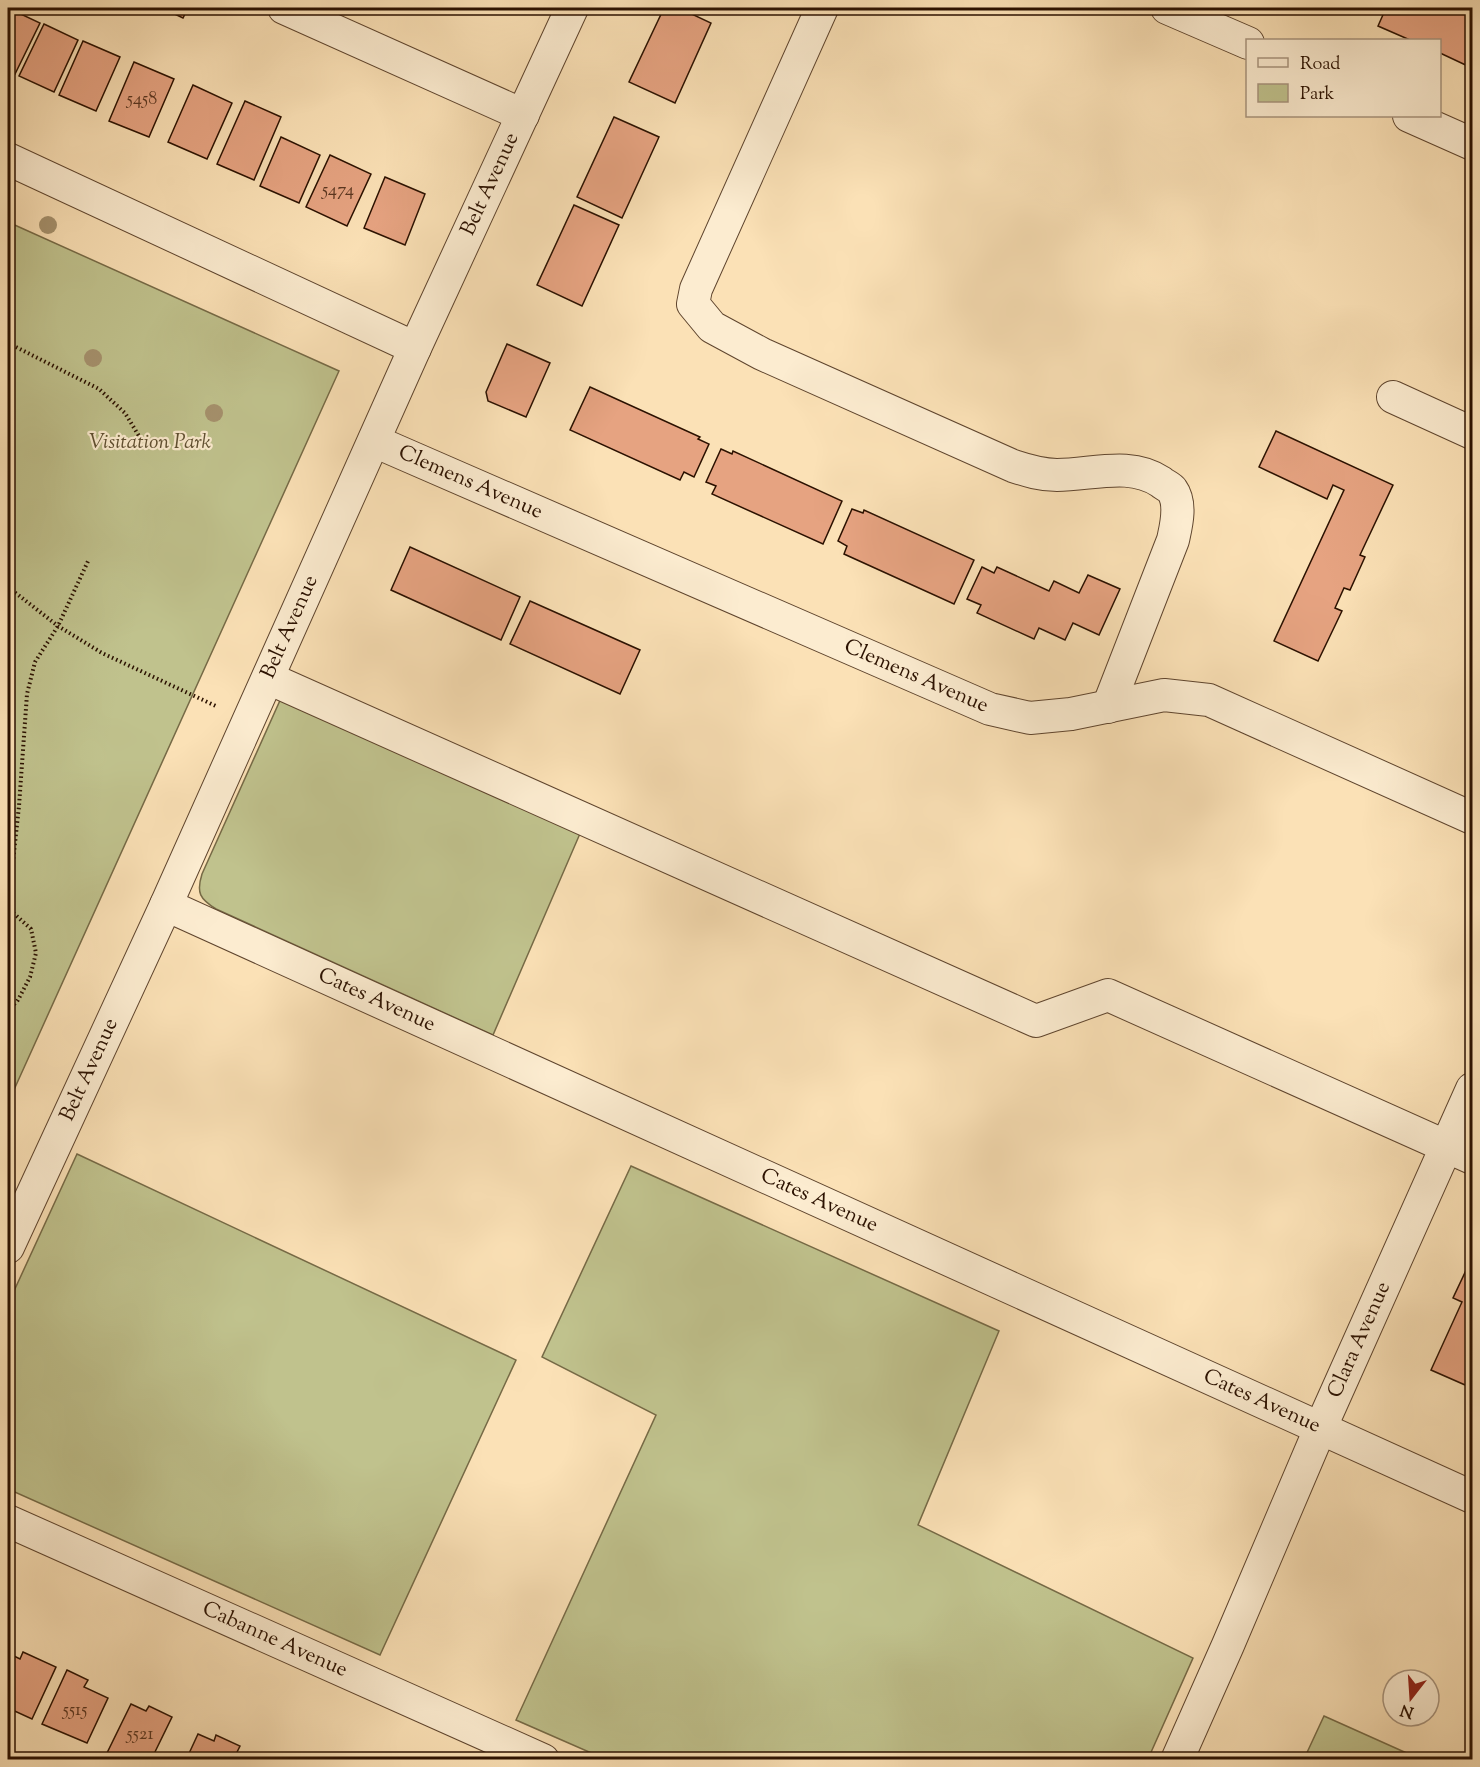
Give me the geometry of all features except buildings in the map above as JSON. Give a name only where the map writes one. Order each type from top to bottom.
[{"type":"street","points":[[284,8],[523,115]]},
{"type":"street","name":"Belt Avenue","points":[[8,1247],[166,905],[415,348],[572,8]]},
{"type":"street","points":[[822,8],[696,289],[693,304],[712,327],[762,354],[1012,466],[1035,474],[1057,475],[1114,470],[1132,471],[1153,477],[1172,490],[1177,503],[1173,540],[1108,707]]},
{"type":"street","points":[[1167,8],[1246,42]]},
{"type":"street","points":[[1411,117],[1473,144]]},
{"type":"street","points":[[8,159],[415,348]]},
{"type":"street","points":[[1393,397],[1473,433]]},
{"type":"street","name":"Clemens Avenue","points":[[374,441],[990,709],[1030,718],[1164,696],[1209,700],[1473,818]]},
{"type":"street","points":[[268,678],[1036,1021],[1108,995],[1460,1153]]},
{"type":"street","name":"Cates Avenue","points":[[166,905],[1473,1497]]},
{"type":"street","name":"Clara Avenue","points":[[1177,1760],[1320,1429],[1460,1153],[1473,1089]]},
{"type":"street","name":"Cabanne Avenue","points":[[8,1521],[543,1760]]},
{"type":"path","points":[[8,343],[99,389],[125,413],[142,441]]},
{"type":"path","points":[[8,1011],[18,1000],[30,977],[36,953],[31,929],[8,908],[19,806],[27,694],[35,662],[58,626],[89,559]]},
{"type":"path","points":[[8,587],[58,626],[102,652],[218,707]]},
{"type":"green space","name":"Visitation Park","points":[[8,222],[339,371],[8,1103]]},
{"type":"green space","points":[[282,696],[582,829],[493,1035],[216,909],[203,899],[199,886],[202,874]]},
{"type":"green space","points":[[77,1154],[516,1360],[380,1655],[8,1489],[8,1304]]},
{"type":"green space","points":[[631,1166],[999,1331],[918,1525],[1193,1658],[1148,1759],[605,1759],[516,1720],[656,1415],[542,1357]]},
{"type":"green space","points":[[1324,1716],[1420,1759],[1304,1759]]}]
